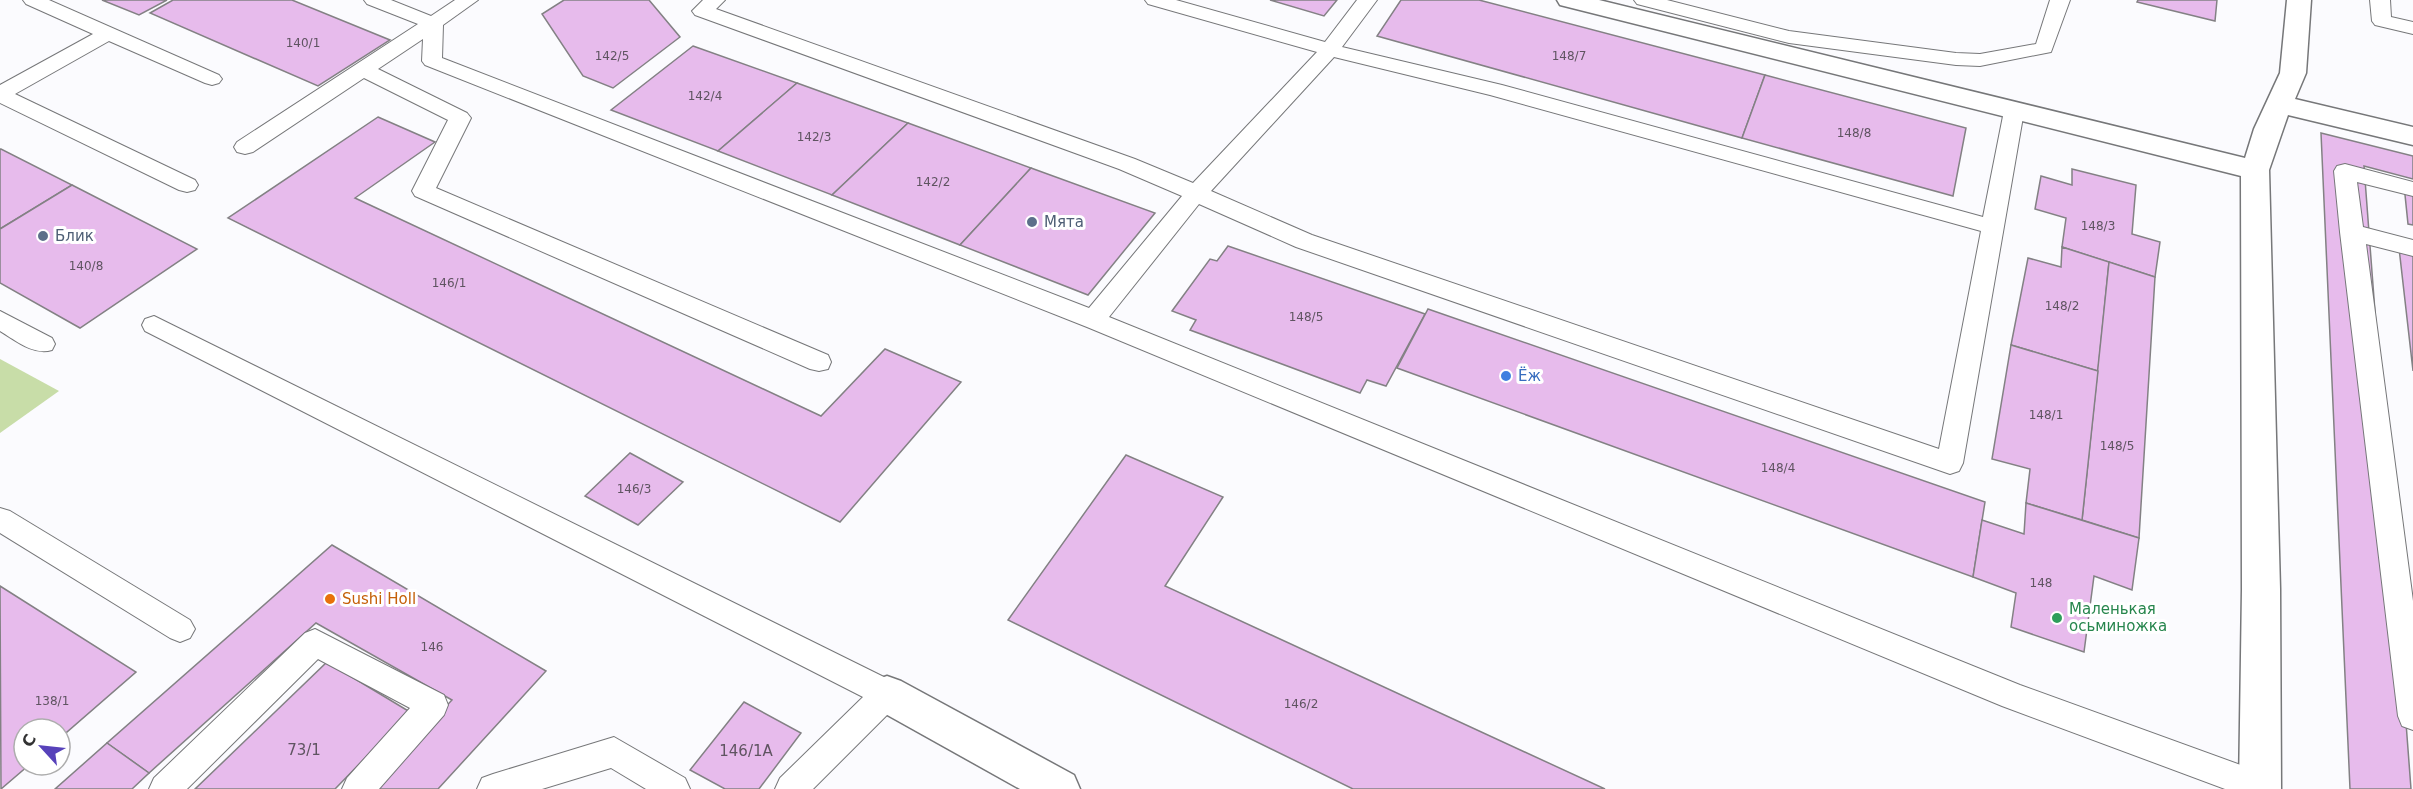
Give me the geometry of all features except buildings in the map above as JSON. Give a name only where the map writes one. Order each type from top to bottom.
[{"type":"street","points":[[1569,0],[2255,170]]},
{"type":"street","points":[[2260,788],[2261,589],[2255,170],[2268,129],[2293,72],[2300,0]]},
{"type":"street","points":[[2279,104],[2413,136]]},
{"type":"street","points":[[887,694],[1059,789]]},
{"type":"lane","points":[[33,0],[212,79]]},
{"type":"lane","points":[[374,0],[433,23]]},
{"type":"lane","points":[[244,147],[468,0]]},
{"type":"lane","points":[[715,0],[702,11],[1127,164],[1304,241],[1950,463],[2013,111]]},
{"type":"lane","points":[[1155,0],[1330,50],[1495,90],[1993,227]]},
{"type":"lane","points":[[1076,313],[1093,320],[1196,193],[1330,50],[1367,0]]},
{"type":"lane","points":[[1644,0],[1789,37],[1956,59],[1980,60],[2044,48],[2060,0]]},
{"type":"lane","points":[[2380,0],[2382,21],[2413,28]]},
{"type":"lane","points":[[433,23],[432,61],[1076,313],[2013,696],[2260,788]]},
{"type":"lane","points":[[0,94],[109,33]]},
{"type":"lane","points":[[363,69],[460,118],[423,191],[819,362]]},
{"type":"lane","points":[[0,94],[187,185]]},
{"type":"lane","points":[[2413,189],[2345,171],[2413,716]]},
{"type":"lane","points":[[2351,232],[2413,248]]},
{"type":"lane","points":[[0,320],[43,344]]},
{"type":"lane","points":[[154,325],[887,694],[791,789]]},
{"type":"lane","points":[[0,519],[180,629]]},
{"type":"lane","points":[[165,789],[315,642],[433,705],[358,789]]},
{"type":"lane","points":[[494,789],[614,752],[674,789]]},
{"type":"green space","points":[[0,359],[59,391],[0,433]]},
{"type":"place","name":"Мята","points":[[1032,222]]},
{"type":"place","name":"Блик","points":[[43,236]]},
{"type":"place","name":"Ёж","points":[[1506,376]]},
{"type":"place","name":"Sushi Holl","points":[[330,599]]},
{"type":"place","name":"Маленькая осьминожка","points":[[2057,618]]}]
